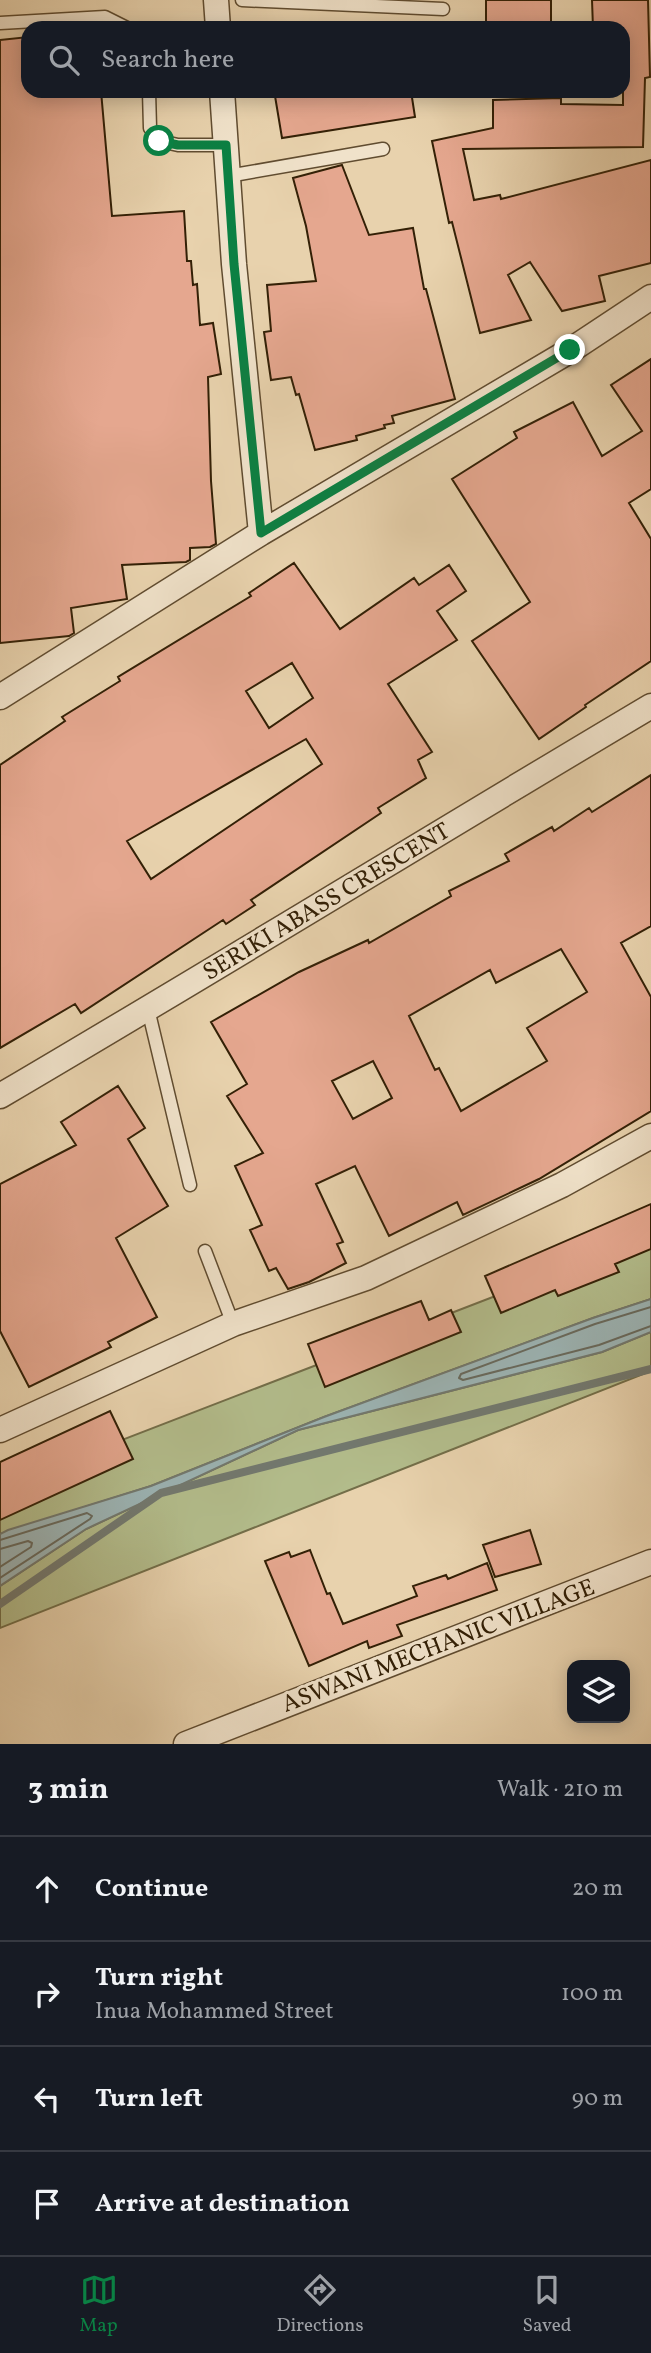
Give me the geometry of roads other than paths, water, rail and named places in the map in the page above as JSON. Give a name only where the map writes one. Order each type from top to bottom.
[{"type":"street","points":[[216,0],[218,21]]},
{"type":"street","points":[[223,98],[234,264],[261,533]]},
{"type":"street","points":[[0,696],[261,533],[570,350],[651,297]]},
{"type":"street","name":"SERIKI ABASS CRESCENT","points":[[0,1096],[148,1010],[350,885],[651,706]]},
{"type":"street","points":[[0,1430],[233,1324],[366,1278],[550,1191],[651,1136]]},
{"type":"street","name":"ASWANI MECHANIC VILLAGE","points":[[186,1744],[651,1562]]},
{"type":"lane","points":[[242,0],[443,9]]},
{"type":"lane","points":[[35,21],[105,17],[113,21]]},
{"type":"lane","points":[[0,23],[21,22]]},
{"type":"lane","points":[[149,98],[150,128],[159,141],[178,145],[226,145]]},
{"type":"lane","points":[[228,176],[383,149]]},
{"type":"lane","points":[[148,1010],[190,1185]]},
{"type":"lane","points":[[205,1251],[233,1324]]},
{"type":"water","points":[[651,1299],[651,1332],[602,1352],[298,1430],[86,1529],[0,1586],[0,1534],[8,1530],[151,1486],[324,1417]]},
{"type":"waterway","points":[[0,1604],[161,1493],[651,1369]]}]
